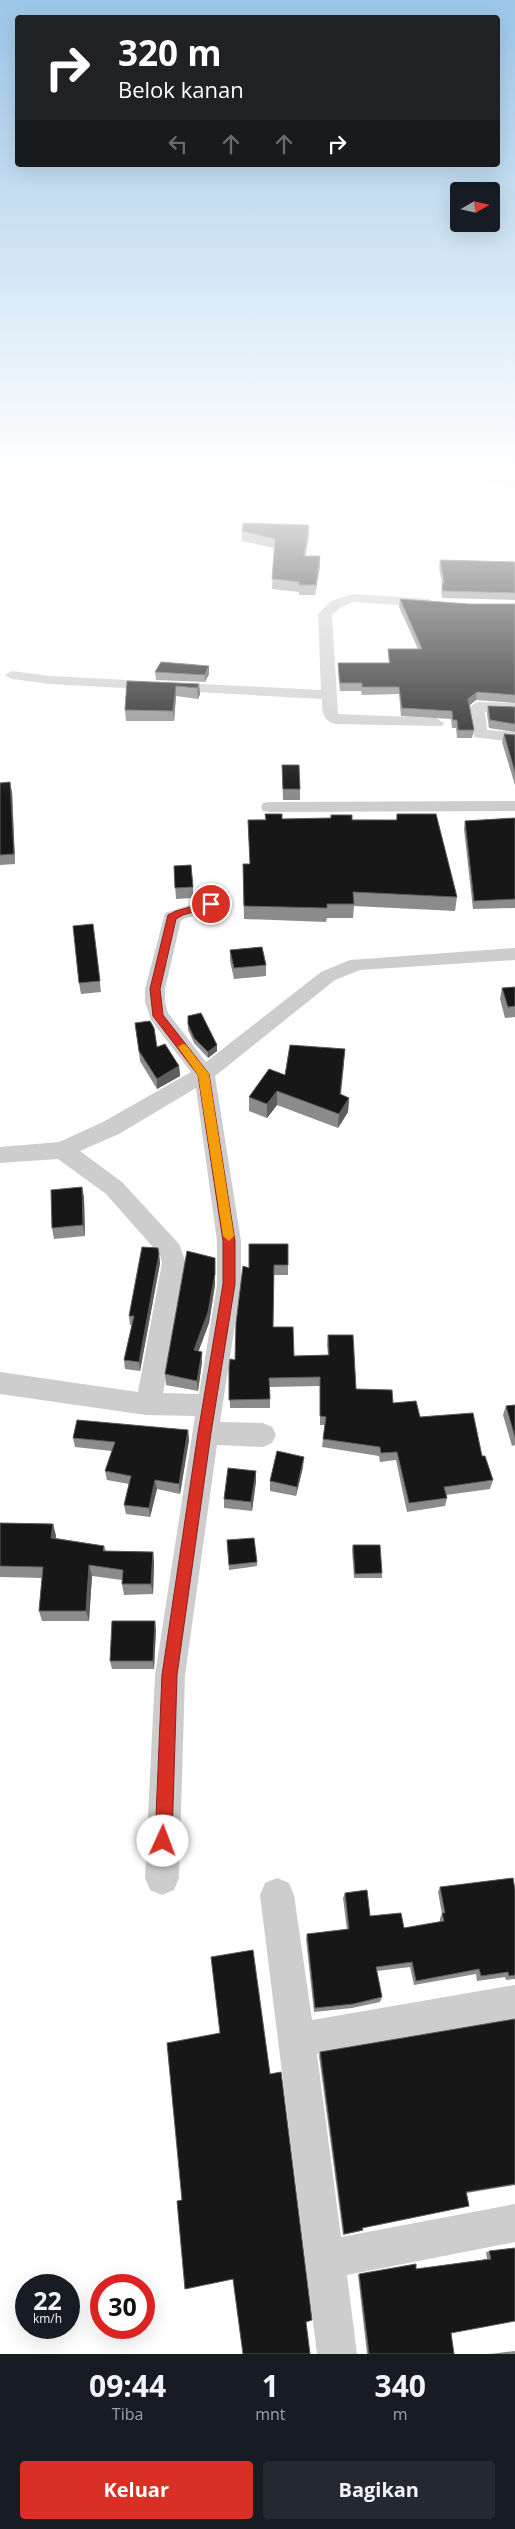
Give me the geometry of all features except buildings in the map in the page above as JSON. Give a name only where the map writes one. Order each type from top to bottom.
[{"type":"street","points":[[436,723],[335,719],[331,716],[325,614],[336,604],[353,598],[443,604]]},
{"type":"street","points":[[12,674],[50,680],[330,695]]},
{"type":"street","points":[[515,708],[477,707],[480,734],[515,737]]},
{"type":"street","points":[[269,807],[515,806]]},
{"type":"street","points":[[162,1878],[170,1675],[204,1433],[229,1284],[229,1241],[204,1074],[158,1016],[155,989],[172,917],[179,913],[211,904]]},
{"type":"street","points":[[2,1161],[62,1150],[111,1128],[204,1074],[328,976],[357,964],[515,954]]},
{"type":"street","points":[[62,1150],[114,1188],[171,1251],[173,1256],[174,1264],[150,1395],[146,1404]]},
{"type":"street","points":[[0,1383],[146,1404],[209,1405]]},
{"type":"street","points":[[204,1433],[263,1435]]},
{"type":"street","points":[[277,1895],[337,2354]]},
{"type":"street","points":[[297,2040],[515,2003]]},
{"type":"street","points":[[324,2260],[515,2223]]},
{"type":"slow traffic","points":[[183,1047],[204,1074],[229,1236]]},
{"type":"route","points":[[163,1841],[170,1675],[204,1433],[229,1284],[229,1241],[204,1074],[158,1016],[155,989],[168,924],[172,917],[179,913],[211,904]]}]
